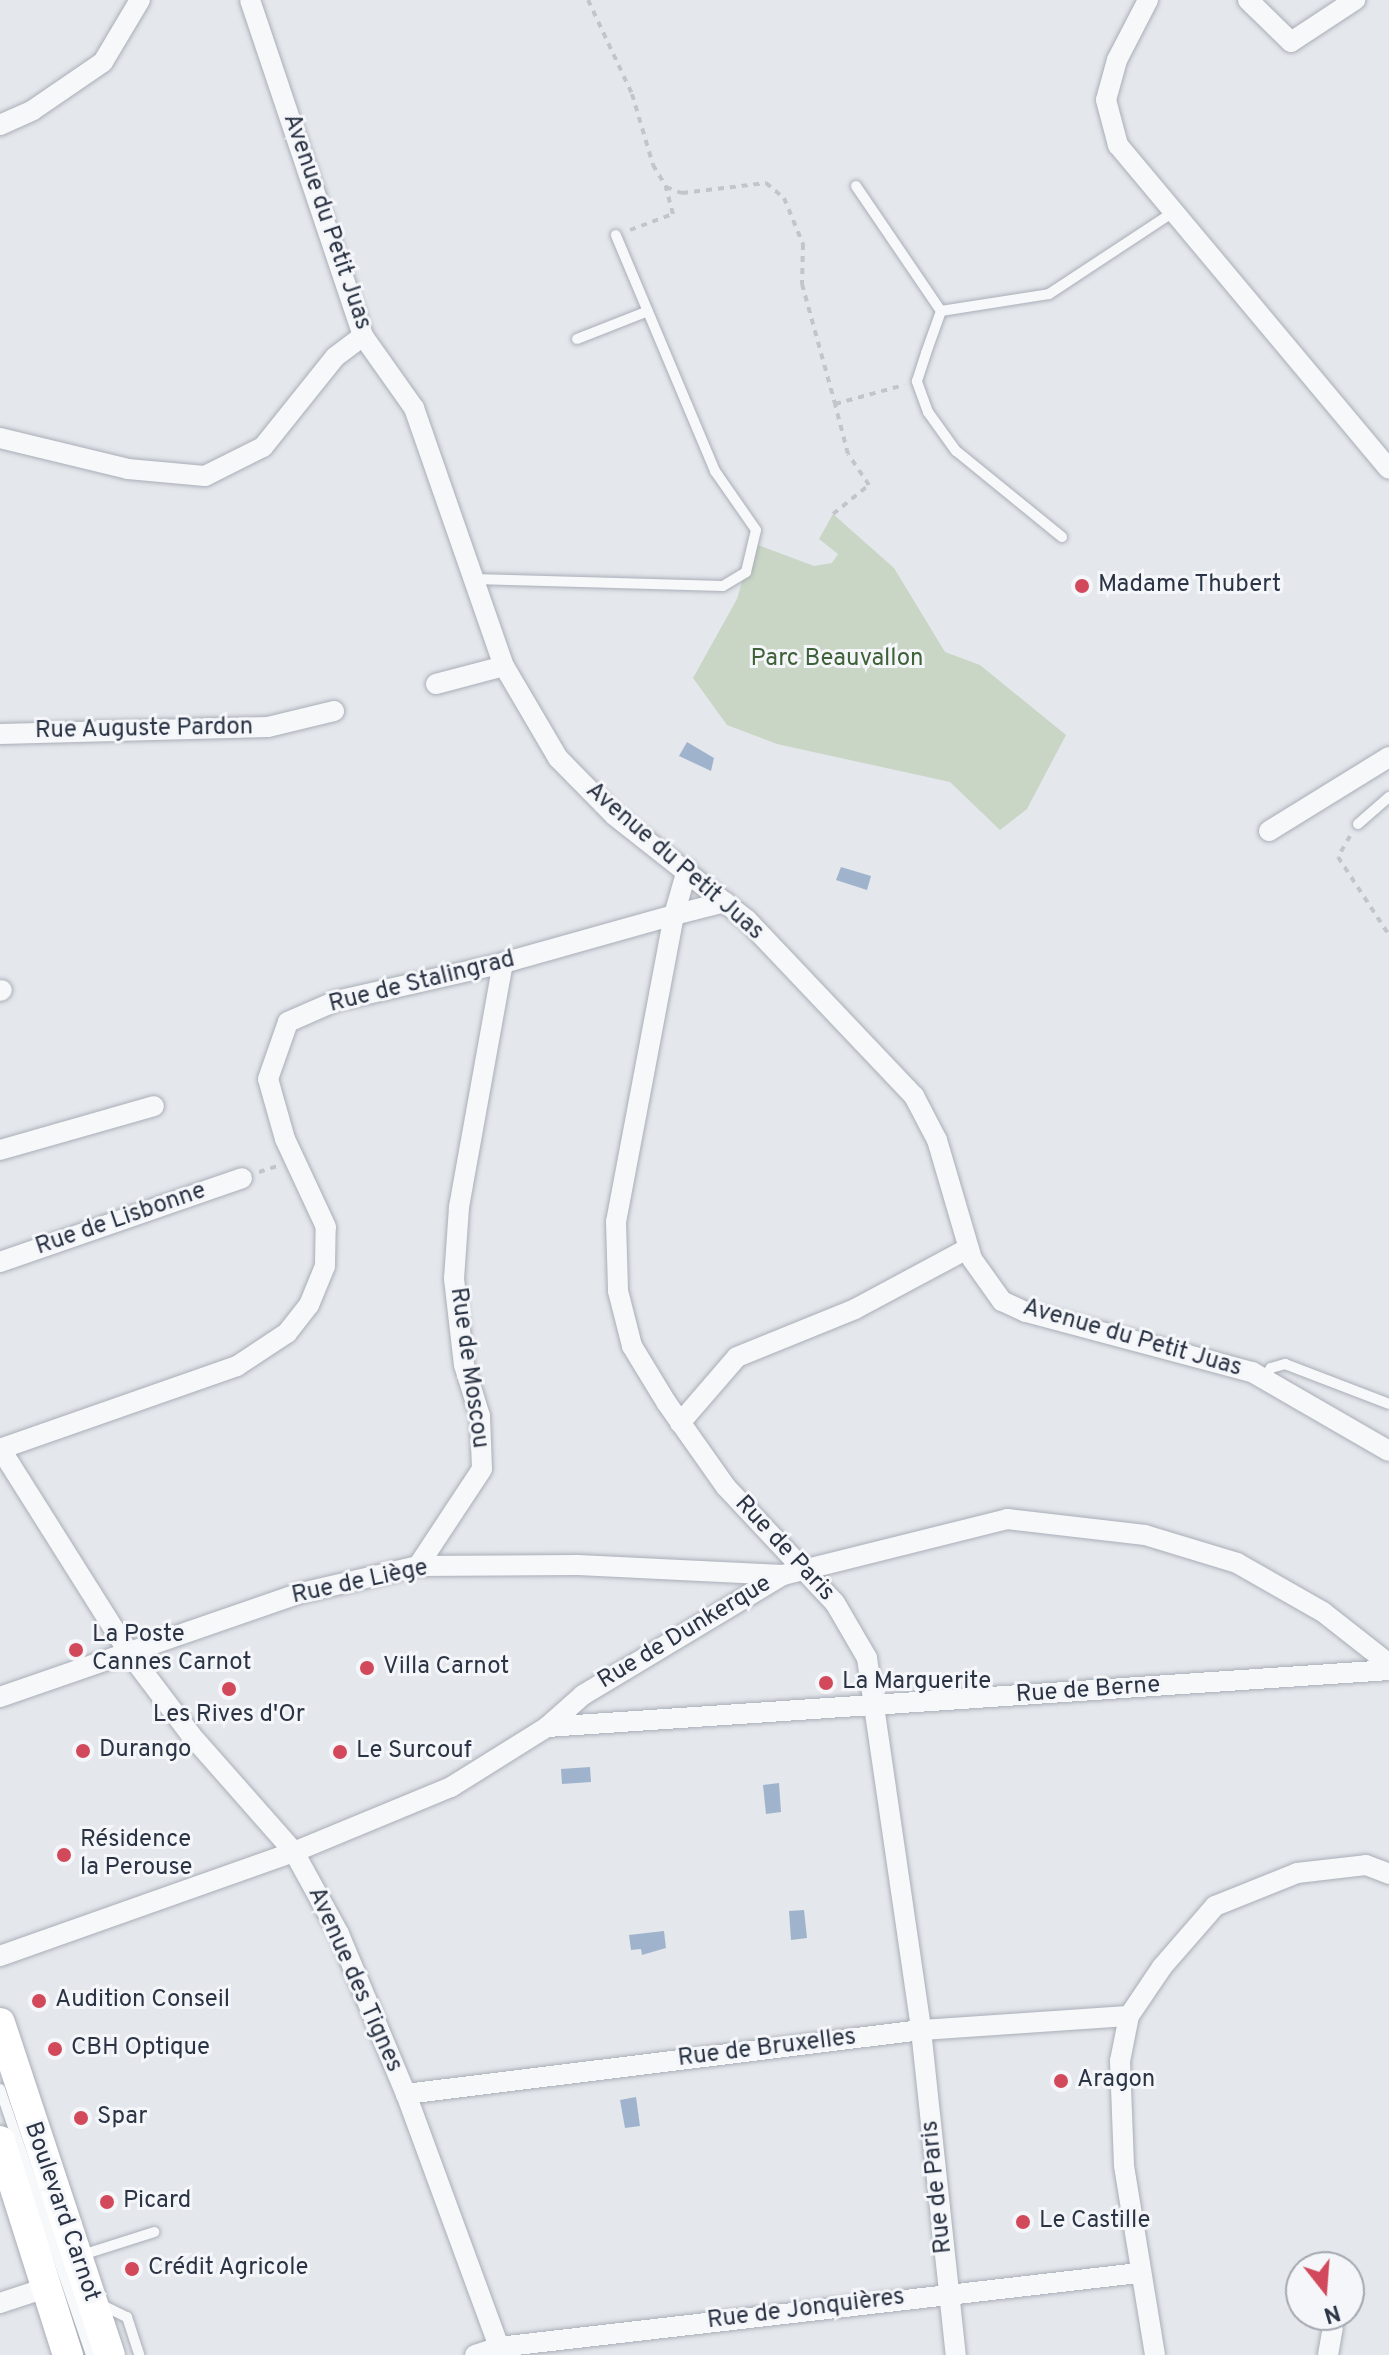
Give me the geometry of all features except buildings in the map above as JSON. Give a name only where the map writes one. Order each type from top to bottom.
[{"type":"main road","name":"Boulevard Carnot","points":[[0,2023],[110,2355]]},
{"type":"main road","name":"Boulevard Carnot","points":[[2,2151],[49,2287],[68,2355]]},
{"type":"street","points":[[0,125],[33,110],[103,62],[140,0]]},
{"type":"street","name":"Avenue du Petit Juas","points":[[250,0],[363,336],[414,408],[504,666],[558,758],[614,815],[725,902],[914,1096],[937,1140],[969,1248],[1002,1301],[1026,1312],[1184,1350],[1264,1379],[1389,1451]]},
{"type":"street","points":[[1148,0],[1117,60],[1106,100],[1118,145],[1389,469]]},
{"type":"street","points":[[1248,0],[1291,42],[1355,0]]},
{"type":"street","points":[[0,438],[128,469],[205,476],[263,447],[335,357],[363,336]]},
{"type":"street","points":[[436,684],[504,666]]},
{"type":"street","name":"Rue Auguste Pardon","points":[[0,734],[253,728],[334,711]]},
{"type":"street","points":[[1269,831],[1389,757]]},
{"type":"street","points":[[674,915],[687,870]]},
{"type":"street","points":[[674,915],[725,902]]},
{"type":"street","name":"Rue de Stalingrad","points":[[0,1449],[237,1366],[287,1333],[309,1305],[325,1266],[326,1227],[280,1126],[268,1079],[288,1022],[336,1001],[503,963],[674,915]]},
{"type":"street","name":"Rue de Paris","points":[[674,915],[616,1222],[618,1291],[632,1346],[680,1423],[726,1487],[835,1603],[867,1658],[878,1705],[921,2030],[956,2355]]},
{"type":"street","name":"Rue de Moscou","points":[[418,1566],[482,1469],[480,1416],[464,1365],[454,1279],[459,1207],[503,963]]},
{"type":"street","points":[[0,1150],[154,1106]]},
{"type":"street","name":"Rue de Lisbonne","points":[[0,1262],[242,1178]]},
{"type":"street","points":[[680,1423],[737,1357],[855,1309],[969,1248]]},
{"type":"street","name":"Avenue des Tignes","points":[[0,1449],[129,1653],[191,1735],[294,1852],[339,1934],[406,2094],[501,2351]]},
{"type":"street","name":"Rue de Dunkerque","points":[[0,1956],[294,1852],[451,1787],[547,1727],[583,1695],[783,1575],[1007,1519],[1145,1535],[1237,1563],[1323,1612],[1389,1664]]},
{"type":"street","name":"Rue de Liège","points":[[0,1697],[301,1593],[418,1566],[578,1565],[783,1575]]},
{"type":"street","name":"Rue de Berne","points":[[547,1727],[1389,1670]]},
{"type":"street","points":[[1155,2355],[1139,2273],[1124,2165],[1120,2061],[1129,2016],[1162,1967],[1215,1906],[1297,1873],[1366,1865],[1389,1874]]},
{"type":"street","name":"Rue de Bruxelles","points":[[406,2094],[921,2030],[1129,2016]]},
{"type":"street","name":"Rue de Jonquières","points":[[475,2355],[949,2293],[1139,2273]]},
{"type":"street","points":[[0,2303],[49,2287]]},
{"type":"street","points":[[1328,2355],[1332,2331]]},
{"type":"lane","points":[[856,186],[941,311]]},
{"type":"lane","points":[[941,311],[1049,294],[1172,213]]},
{"type":"lane","points":[[474,579],[723,586],[746,572],[756,530],[715,471],[616,235]]},
{"type":"lane","points":[[577,339],[648,311]]},
{"type":"lane","points":[[941,311],[917,381],[928,412],[956,451],[1062,537]]},
{"type":"lane","points":[[1358,824],[1389,797]]},
{"type":"lane","points":[[1264,1379],[1271,1368],[1285,1364],[1389,1404]]},
{"type":"lane","points":[[0,2089],[91,2355]]},
{"type":"lane","points":[[76,2257],[154,2232]]},
{"type":"lane","points":[[91,2301],[127,2317],[139,2355]]},
{"type":"path","points":[[588,0],[632,94],[653,165],[666,187],[673,214],[637,227]]},
{"type":"path","points":[[666,187],[682,193],[766,183],[784,198],[803,244],[802,284],[848,454],[869,485],[833,514]]},
{"type":"path","points":[[835,404],[917,381]]},
{"type":"path","points":[[1358,824],[1338,857],[1389,935]]},
{"type":"path","points":[[242,1178],[296,1159]]},
{"type":"green space","name":"Parc Beauvallon","points":[[833,514],[894,568],[945,652],[980,665],[1066,735],[1027,809],[1000,830],[950,782],[777,744],[727,725],[693,678],[737,599],[753,543],[814,566],[832,563],[838,554],[819,539]]},
{"type":"water","points":[[687,742],[714,758],[711,771],[679,756]]},
{"type":"water","points":[[841,867],[871,876],[867,890],[836,880]]},
{"type":"water","points":[[590,1767],[591,1782],[562,1784],[561,1769]]},
{"type":"water","points":[[779,1783],[781,1812],[766,1814],[763,1785]]},
{"type":"water","points":[[804,1910],[807,1938],[791,1940],[789,1911]]},
{"type":"water","points":[[664,1931],[666,1948],[642,1955],[641,1949],[631,1950],[629,1935]]},
{"type":"water","points":[[636,2097],[640,2126],[625,2128],[620,2100]]},
{"type":"place","name":"Madame Thubert","points":[[1082,586]]},
{"type":"place","name":"La Poste Cannes Carnot","points":[[76,1650]]},
{"type":"place","name":"Villa Carnot","points":[[367,1668]]},
{"type":"place","name":"La Marguerite","points":[[826,1683]]},
{"type":"place","name":"Les Rives d'Or","points":[[229,1689]]},
{"type":"place","name":"Durango","points":[[83,1751]]},
{"type":"place","name":"Le Surcouf","points":[[340,1752]]},
{"type":"place","name":"Résidence la Perouse","points":[[64,1855]]},
{"type":"place","name":"Audition Conseil","points":[[39,2001]]},
{"type":"place","name":"CBH Optique","points":[[55,2049]]},
{"type":"place","name":"Aragon","points":[[1061,2081]]},
{"type":"place","name":"Spar","points":[[81,2118]]},
{"type":"place","name":"Picard","points":[[107,2202]]},
{"type":"place","name":"Le Castille","points":[[1023,2222]]},
{"type":"place","name":"Crédit Agricole","points":[[132,2269]]}]
